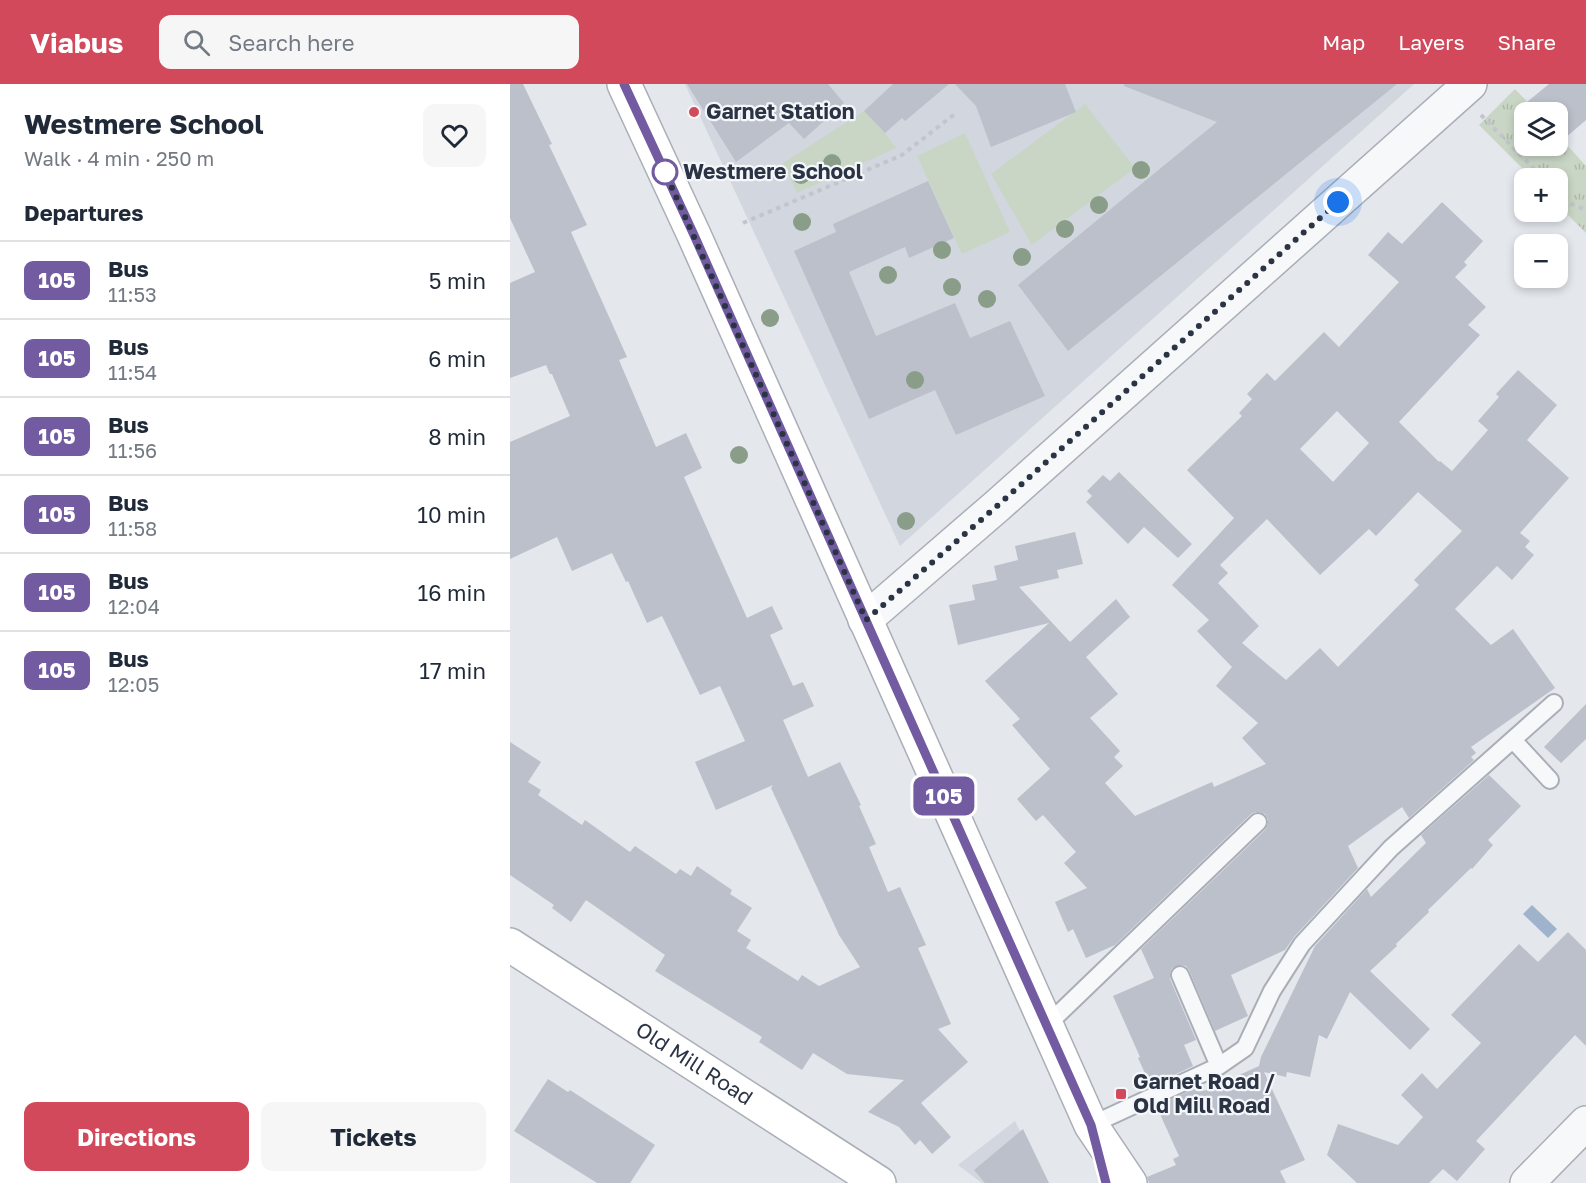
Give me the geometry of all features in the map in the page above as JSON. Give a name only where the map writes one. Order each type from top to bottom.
[{"type":"main road","points":[[624,84],[694,235],[1091,1125],[1106,1183]]},
{"type":"main road","name":"Old Mill Road","points":[[510,945],[879,1183]]},
{"type":"main road","points":[[1091,1125],[1130,1183]]},
{"type":"street","points":[[866,620],[1474,98]]},
{"type":"street","points":[[1527,1183],[1586,1123]]},
{"type":"lane","points":[[1091,1125],[1219,1066],[1245,1048],[1272,991],[1302,944],[1392,848],[1554,703]]},
{"type":"lane","points":[[1513,740],[1551,780]]},
{"type":"lane","points":[[1047,1025],[1258,822]]},
{"type":"lane","points":[[1180,975],[1219,1066]]},
{"type":"path","points":[[1474,98],[1534,168]]},
{"type":"path","points":[[744,223],[902,155],[956,113]]},
{"type":"path","points":[[1568,202],[1586,210]]},
{"type":"shaded area","name":"Westmere School","points":[[685,84],[1414,84],[900,546]]},
{"type":"shaded area","points":[[1015,1121],[1046,1183],[982,1183],[958,1165]]},
{"type":"green space","points":[[1515,89],[1527,102],[1514,102],[1514,156],[1568,156],[1568,146],[1586,166],[1586,233],[1568,215],[1568,168],[1522,168],[1479,125]]},
{"type":"green space","points":[[1085,104],[1135,168],[1032,245],[991,174]]},
{"type":"green space","points":[[864,111],[896,148],[797,193],[783,163]]},
{"type":"green space","points":[[965,133],[1010,232],[962,254],[917,156]]},
{"type":"water","points":[[1532,905],[1557,929],[1548,938],[1523,914]]},
{"type":"building","points":[[510,84],[523,84],[587,225],[571,232],[627,357],[619,360],[656,447],[686,433],[702,468],[684,477],[747,618],[772,606],[783,629],[770,635],[793,686],[803,682],[814,706],[783,720],[808,777],[840,762],[861,805],[859,806],[876,844],[869,847],[888,892],[900,887],[926,945],[918,948],[951,1024],[938,1029],[968,1062],[921,1103],[951,1137],[932,1154],[920,1140],[915,1145],[899,1127],[868,1112],[904,1080],[847,1074],[813,1053],[802,1070],[759,1042],[762,1037],[655,971],[665,955],[586,900],[571,922],[552,908],[554,905],[510,875],[510,742],[541,762],[528,782],[541,790],[538,795],[582,825],[585,820],[630,852],[635,846],[676,874],[680,869],[691,876],[697,866],[732,890],[730,894],[752,908],[737,931],[751,940],[746,948],[798,981],[802,975],[819,986],[860,967],[839,935],[771,788],[773,785],[716,810],[695,762],[745,741],[720,686],[700,695],[662,616],[647,623],[612,553],[572,571],[557,537],[510,559],[510,442],[570,416],[546,365],[510,378],[510,283],[535,272],[510,218]]},
{"type":"building","points":[[687,84],[828,84],[844,103],[804,139],[789,123],[736,162]]},
{"type":"building","points":[[893,84],[949,84],[905,121],[902,118],[885,133],[864,111]]},
{"type":"building","points":[[955,84],[1065,84],[1076,112],[991,147],[976,106]]},
{"type":"building","points":[[1124,84],[1397,84],[1068,351],[1018,285],[1217,122],[1124,86]]},
{"type":"building","points":[[1549,84],[1586,84],[1586,120],[1568,136],[1568,102],[1527,102]]},
{"type":"building","points":[[928,181],[954,238],[909,258],[905,247],[849,272],[876,336],[955,303],[970,338],[1010,321],[1045,396],[956,435],[935,390],[869,419],[794,251],[836,232],[833,224]]},
{"type":"building","points":[[1442,202],[1483,241],[1464,262],[1467,265],[1455,277],[1486,307],[1468,325],[1480,335],[1399,422],[1439,462],[1452,471],[1488,430],[1478,421],[1499,397],[1496,394],[1518,370],[1557,405],[1527,440],[1569,478],[1520,533],[1530,541],[1525,547],[1534,555],[1512,580],[1497,566],[1455,609],[1491,645],[1513,629],[1555,688],[1471,747],[1476,753],[1471,757],[1474,760],[1409,818],[1402,807],[1348,846],[1358,868],[1294,937],[1285,950],[1231,975],[1248,1016],[1215,1031],[1189,970],[1186,966],[1181,965],[1172,968],[1170,979],[1196,1040],[1184,1045],[1193,1066],[1151,1086],[1113,996],[1154,978],[1141,949],[1265,830],[1268,819],[1260,812],[1251,814],[1115,945],[1086,958],[1073,929],[1068,932],[1055,902],[1087,888],[1064,863],[1076,852],[1043,815],[1036,821],[1017,799],[1050,769],[1012,725],[1020,719],[985,681],[1049,623],[958,645],[949,605],[975,600],[972,585],[997,580],[994,566],[1018,560],[1015,546],[1075,532],[1083,564],[1057,570],[1059,578],[1019,587],[1070,642],[1116,599],[1130,617],[1086,657],[1118,694],[1090,718],[1120,751],[1114,757],[1123,766],[1105,783],[1135,816],[1212,782],[1214,787],[1266,764],[1242,738],[1258,723],[1216,686],[1232,667],[1197,631],[1209,620],[1172,585],[1234,518],[1187,470],[1242,416],[1239,413],[1252,399],[1247,394],[1267,373],[1275,381],[1324,332],[1339,347],[1399,282],[1368,255],[1388,232],[1402,244]],"holes":[[[1337,411],[1369,443],[1333,482],[1300,449]],[[1418,492],[1462,531],[1414,580],[1419,585],[1338,667],[1320,648],[1286,680],[1242,643],[1259,626],[1218,583],[1228,573],[1220,565],[1267,519],[1320,575],[1369,529],[1376,536]]]},
{"type":"building","points":[[1119,472],[1192,544],[1178,558],[1144,527],[1128,544],[1086,502],[1092,496],[1087,491],[1103,475],[1110,481]]},
{"type":"building","points":[[1586,704],[1586,739],[1561,763],[1544,747]]},
{"type":"building","points":[[1489,775],[1521,806],[1488,840],[1493,845],[1472,869],[1428,910],[1429,912],[1396,944],[1397,946],[1370,971],[1430,1029],[1410,1050],[1350,992],[1327,1039],[1319,1035],[1310,1077],[1287,1072],[1286,1077],[1264,1072],[1305,1160],[1280,1171],[1286,1183],[1149,1183],[1147,1177],[1176,1165],[1173,1159],[1179,1156],[1159,1112],[1162,1111],[1159,1105],[1202,1085],[1204,1091],[1259,1066],[1261,1057],[1315,946],[1367,889],[1371,897],[1426,843],[1421,835]]},
{"type":"building","points":[[1568,932],[1586,950],[1586,1046],[1575,1035],[1476,1141],[1485,1149],[1457,1181],[1443,1169],[1429,1183],[1357,1183],[1327,1155],[1338,1124],[1398,1145],[1423,1117],[1401,1095],[1422,1073],[1437,1089],[1481,1043],[1451,1015],[1519,944],[1538,962]]},
{"type":"building","points":[[548,1079],[568,1092],[570,1090],[655,1145],[630,1183],[597,1183],[514,1131]]},
{"type":"building","points":[[1023,1129],[1049,1183],[985,1183],[974,1170]]},
{"type":"bus line","name":"105","points":[[624,84],[694,235],[1091,1125],[1106,1183]]},
{"type":"place","name":"Garnet Station","points":[[694,112]]},
{"type":"place","name":"Westmere School","points":[[665,172]]},
{"type":"place","name":"Garnet Road / Old Mill Road","points":[[1121,1094]]},
{"type":"route","points":[[665,172],[664,170],[866,620],[1338,202]]}]
